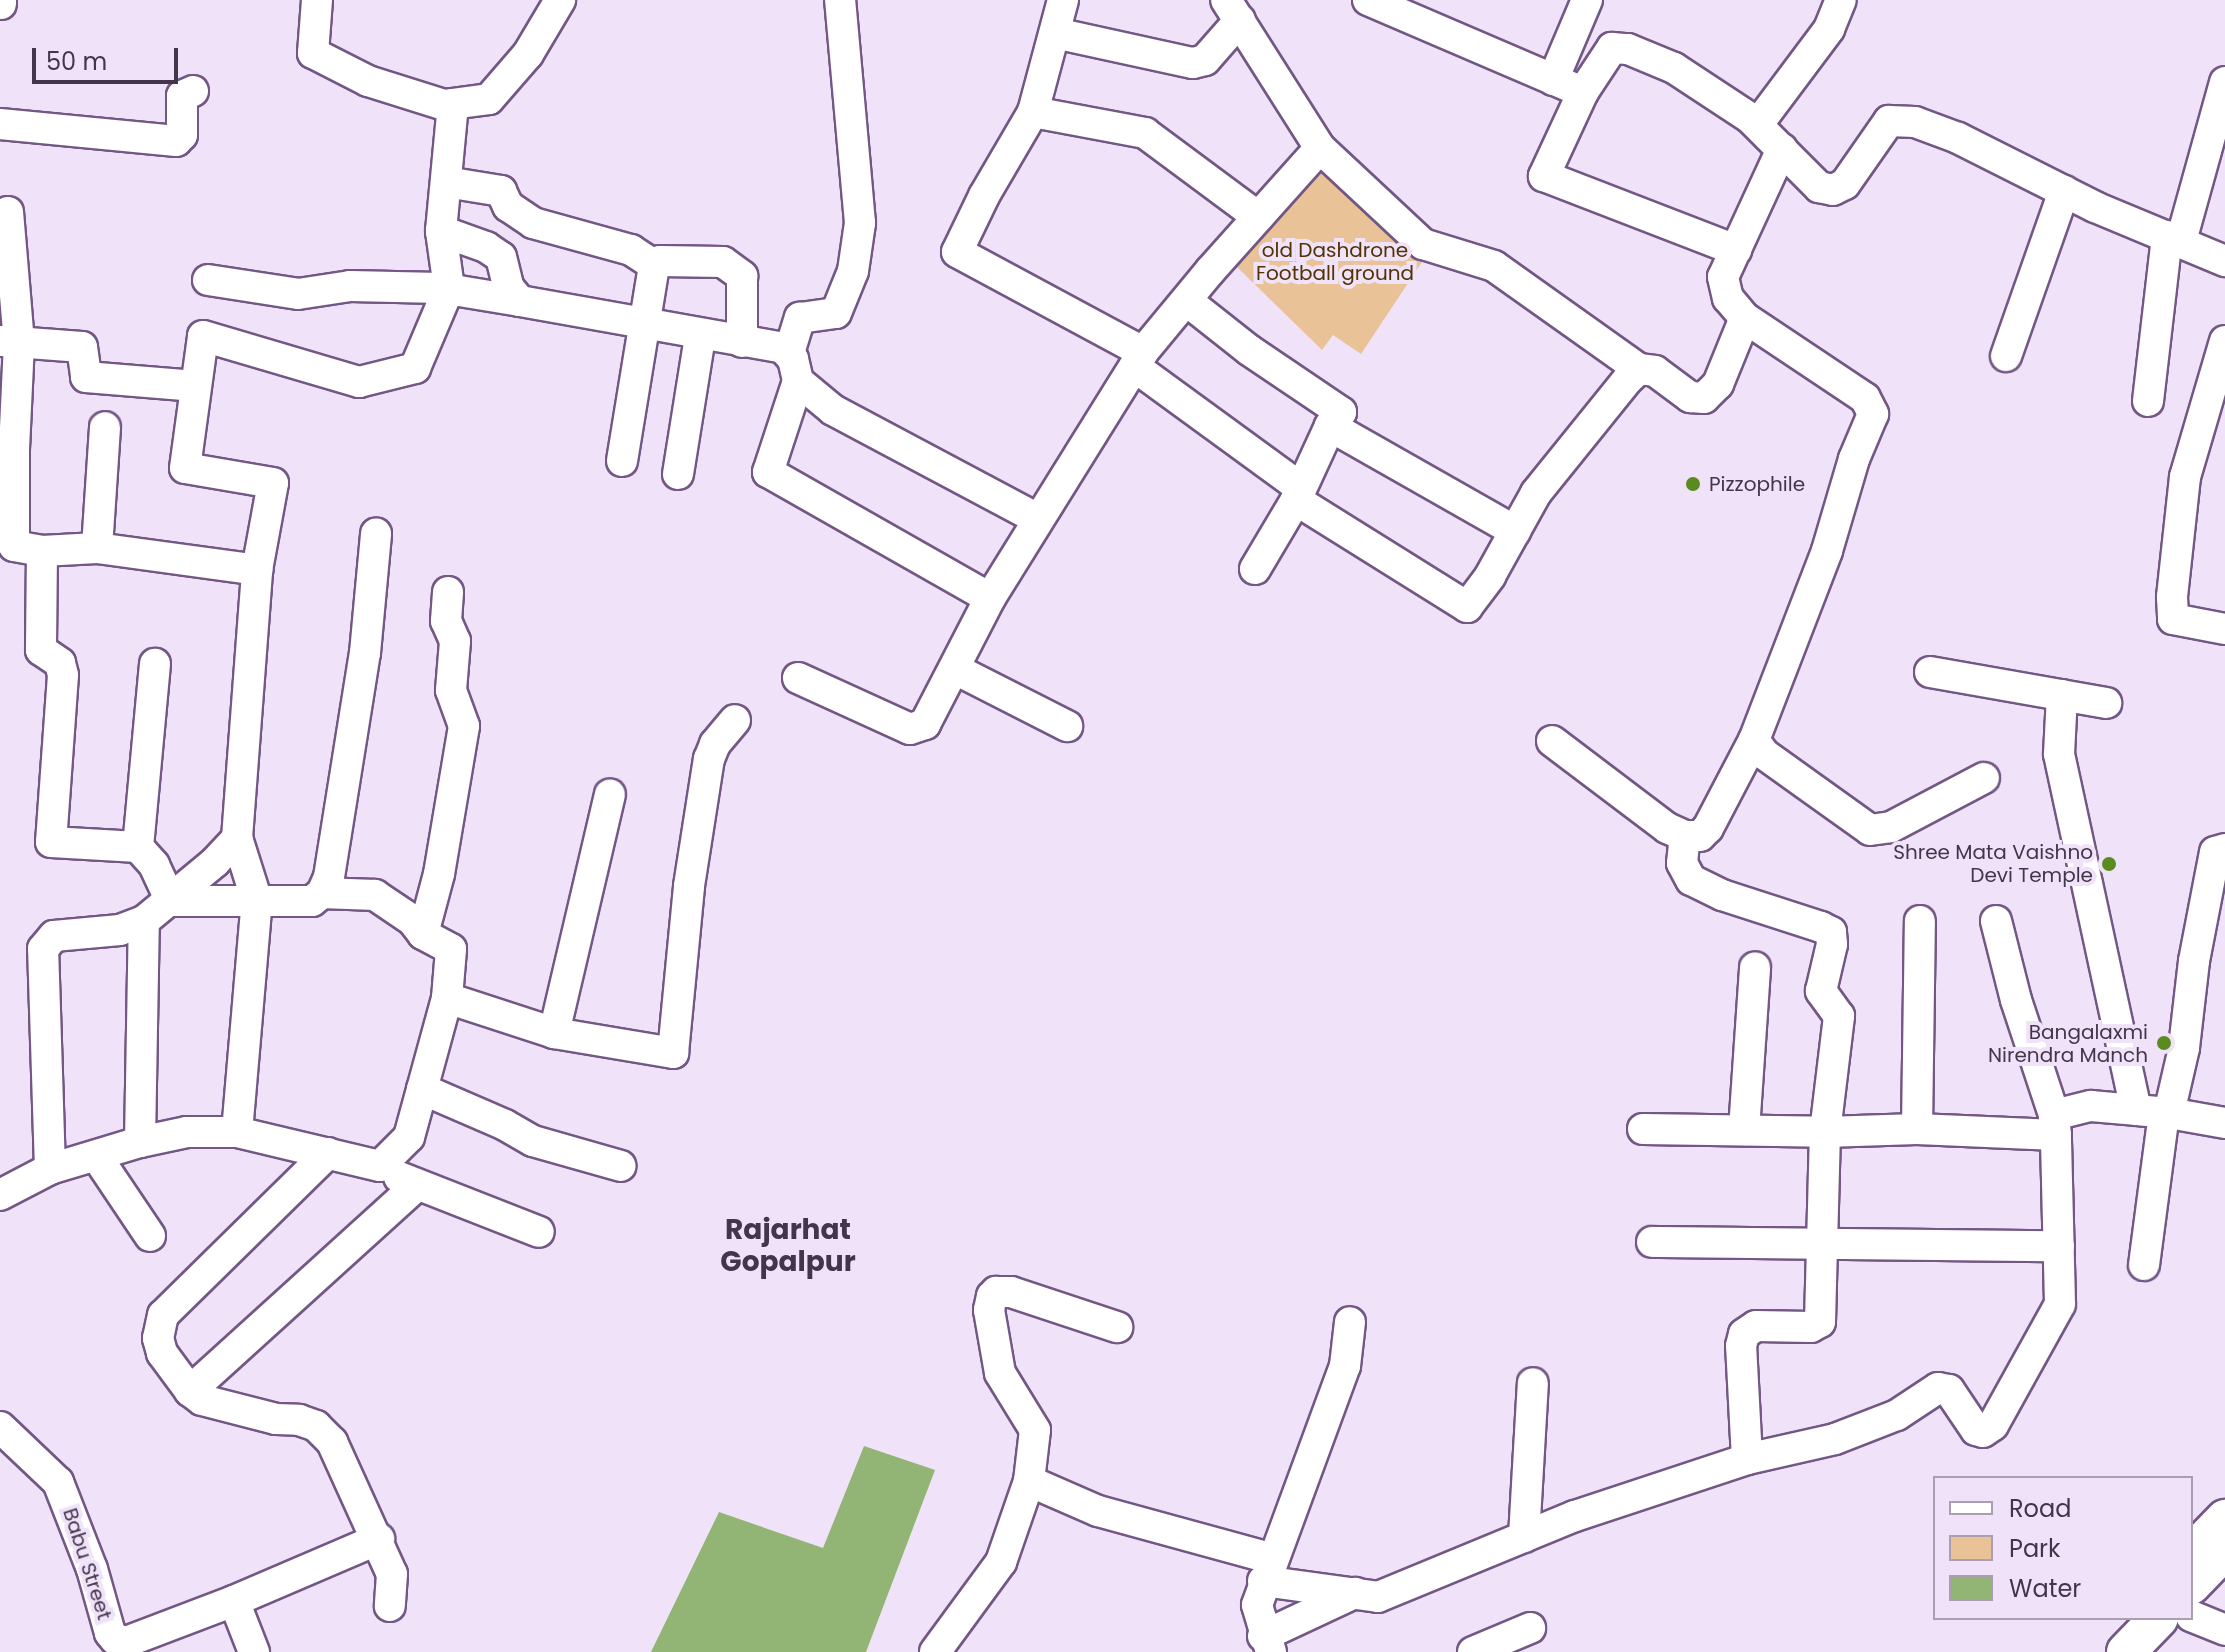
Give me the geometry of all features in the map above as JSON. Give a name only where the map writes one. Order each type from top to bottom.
[{"type":"main road","points":[[2193,1552],[2225,1519]]},
{"type":"main road","points":[[2193,1583],[2225,1550]]},
{"type":"main road","points":[[2101,1652],[2129,1620]]},
{"type":"main road","points":[[2126,1652],[2157,1620]]},
{"type":"street","points":[[317,0],[313,53],[368,81],[444,105],[489,99],[528,54],[560,0]]},
{"type":"street","points":[[840,0],[860,223],[853,271],[836,313],[800,318],[794,367],[768,472],[990,598]]},
{"type":"street","points":[[1063,0],[1033,112],[984,196],[957,252],[1139,360],[1298,494],[1467,607],[1536,493],[1639,369]]},
{"type":"street","points":[[1553,80],[1587,0]]},
{"type":"street","points":[[1758,124],[1829,29],[1841,0]]},
{"type":"street","points":[[1388,4],[1583,92]]},
{"type":"street","points":[[1055,33],[1193,63],[1205,60],[1233,10],[1320,148],[1423,244],[1494,266],[1639,369],[1655,371],[1690,397],[1704,398],[1718,384],[1745,318]]},
{"type":"street","points":[[1736,250],[1544,176],[1583,92],[1612,48],[1628,49],[1674,68],[1758,124],[1819,187],[1833,190],[1845,184],[1889,121],[1915,122],[1958,138],[2064,191],[2225,261]]},
{"type":"street","points":[[2148,401],[2174,239],[2225,82]]},
{"type":"street","points":[[0,124],[176,141],[182,135],[182,96],[193,91]]},
{"type":"street","points":[[237,1132],[257,901],[237,838],[257,570],[273,483],[185,468],[203,336],[359,382],[415,368],[449,288],[441,231],[453,104]]},
{"type":"street","points":[[1033,112],[1145,133],[1258,217]]},
{"type":"street","points":[[798,678],[910,729],[925,724],[990,598],[1139,360],[1320,148]]},
{"type":"street","points":[[1552,741],[1667,828],[1685,836],[1700,836],[1708,828],[1754,740],[1827,551],[1854,459],[1873,414],[1865,398],[1745,318],[1728,298],[1723,277],[1782,149]]},
{"type":"street","points":[[446,182],[501,191],[508,206],[533,223],[631,250],[654,265]]},
{"type":"street","points":[[2006,356],[2064,191]]},
{"type":"street","points":[[8,212],[14,546],[42,551],[97,548],[257,570]]},
{"type":"street","points":[[441,231],[486,247],[501,257],[509,288],[520,301]]},
{"type":"street","points":[[622,461],[647,326],[654,265],[660,261],[723,262],[742,276],[742,342]]},
{"type":"street","points":[[208,280],[298,294],[350,286],[449,288],[700,336],[783,348],[794,367],[833,410],[1038,519]]},
{"type":"street","points":[[1187,301],[1249,350],[1341,412],[1330,426],[1298,494],[1255,569]]},
{"type":"street","points":[[678,474],[700,336]]},
{"type":"street","points":[[2225,341],[2185,477],[2172,597],[2173,619],[2225,629]]},
{"type":"street","points":[[10,342],[82,347],[86,377],[196,386]]},
{"type":"street","points":[[1330,426],[1515,531]]},
{"type":"street","points":[[97,548],[105,427]]},
{"type":"street","points":[[171,901],[312,901],[322,893],[329,877],[365,653],[376,534]]},
{"type":"street","points":[[42,551],[41,650],[60,663],[63,675],[51,842],[138,847],[154,865],[171,901]]},
{"type":"street","points":[[423,934],[439,874],[464,726],[451,690],[455,641],[446,621],[448,592]]},
{"type":"street","points":[[138,847],[155,664]]},
{"type":"street","points":[[955,669],[1067,726]]},
{"type":"street","points":[[1930,672],[2106,703]]},
{"type":"street","points":[[2062,695],[2059,754],[2157,1112]]},
{"type":"street","points":[[447,998],[554,1033],[673,1053],[689,886],[709,759],[715,744],[735,720]]},
{"type":"street","points":[[1754,740],[1764,754],[1870,830],[1891,827],[1984,778]]},
{"type":"street","points":[[554,1033],[610,794]]},
{"type":"street","points":[[1685,836],[1682,863],[1691,880],[1831,932],[1832,944],[1821,991],[1839,1016],[1825,1132],[1820,1322],[1811,1327],[1756,1326],[1744,1334],[1741,1346],[1747,1459]]},
{"type":"street","points":[[50,1169],[43,949],[54,936],[120,930],[144,921],[171,901],[237,838]]},
{"type":"street","points":[[2144,1265],[2157,1112],[2184,1048],[2194,961],[2215,852],[2225,849]]},
{"type":"street","points":[[322,893],[375,895],[412,920],[423,934],[451,949],[447,998],[409,1137],[380,1166]]},
{"type":"street","points":[[140,1142],[144,921]]},
{"type":"street","points":[[1917,1129],[1920,921]]},
{"type":"street","points":[[1029,1481],[1098,1511],[1268,1570],[1378,1597],[1575,1516],[1747,1459],[1835,1439],[1897,1415],[1938,1388],[1949,1390],[1976,1430],[1983,1432],[1993,1425],[2060,1304],[2055,1125],[2016,1000],[1996,921]]},
{"type":"street","points":[[1744,1130],[1755,967]]},
{"type":"street","points":[[422,1089],[505,1125],[533,1141],[621,1166]]},
{"type":"street","points":[[1643,1129],[1825,1132],[2055,1125],[2091,1106],[2225,1123]]},
{"type":"street","points":[[0,1195],[50,1169],[140,1142],[187,1132],[237,1132],[380,1166],[416,1186],[539,1232]]},
{"type":"street","points":[[328,1153],[163,1315],[158,1338],[162,1353],[190,1391],[221,1407],[316,1426],[332,1442],[379,1539],[392,1574],[390,1606]]},
{"type":"street","points":[[97,1157],[150,1236]]},
{"type":"street","points":[[190,1391],[416,1186]]},
{"type":"street","points":[[1652,1242],[2059,1246]]},
{"type":"street","points":[[935,1652],[1001,1562],[1029,1481],[1035,1430],[1000,1373],[989,1310],[992,1296],[996,1292],[1011,1292],[1117,1327]]},
{"type":"street","points":[[1350,1322],[1345,1366],[1257,1605],[1267,1644],[1355,1593]]},
{"type":"street","points":[[1524,1537],[1533,1383]]},
{"type":"street","name":"Babu Street","points":[[0,1427],[58,1482],[92,1569],[110,1633],[115,1639],[126,1642],[234,1601]]},
{"type":"street","points":[[254,1652],[234,1601],[379,1539]]},
{"type":"street","points":[[2193,1617],[2225,1630]]},
{"type":"street","points":[[1473,1652],[1530,1628]]},
{"type":"green space","name":"old Dashdrone Football ground","points":[[1329,161],[1430,250],[1361,354],[1333,335],[1322,350],[1235,265]]},
{"type":"water","points":[[864,1446],[935,1470],[866,1652],[651,1652],[719,1512],[823,1548]]},
{"type":"place","name":"Pizzophile","points":[[1693,484]]},
{"type":"place","name":"Shree Mata Vaishno Devi Temple","points":[[2109,864]]},
{"type":"place","name":"Bangalaxmi Nirendra Manch","points":[[2164,1043]]},
{"type":"district","name":"Rajarhat Gopalpur","points":[[788,1246]]}]
